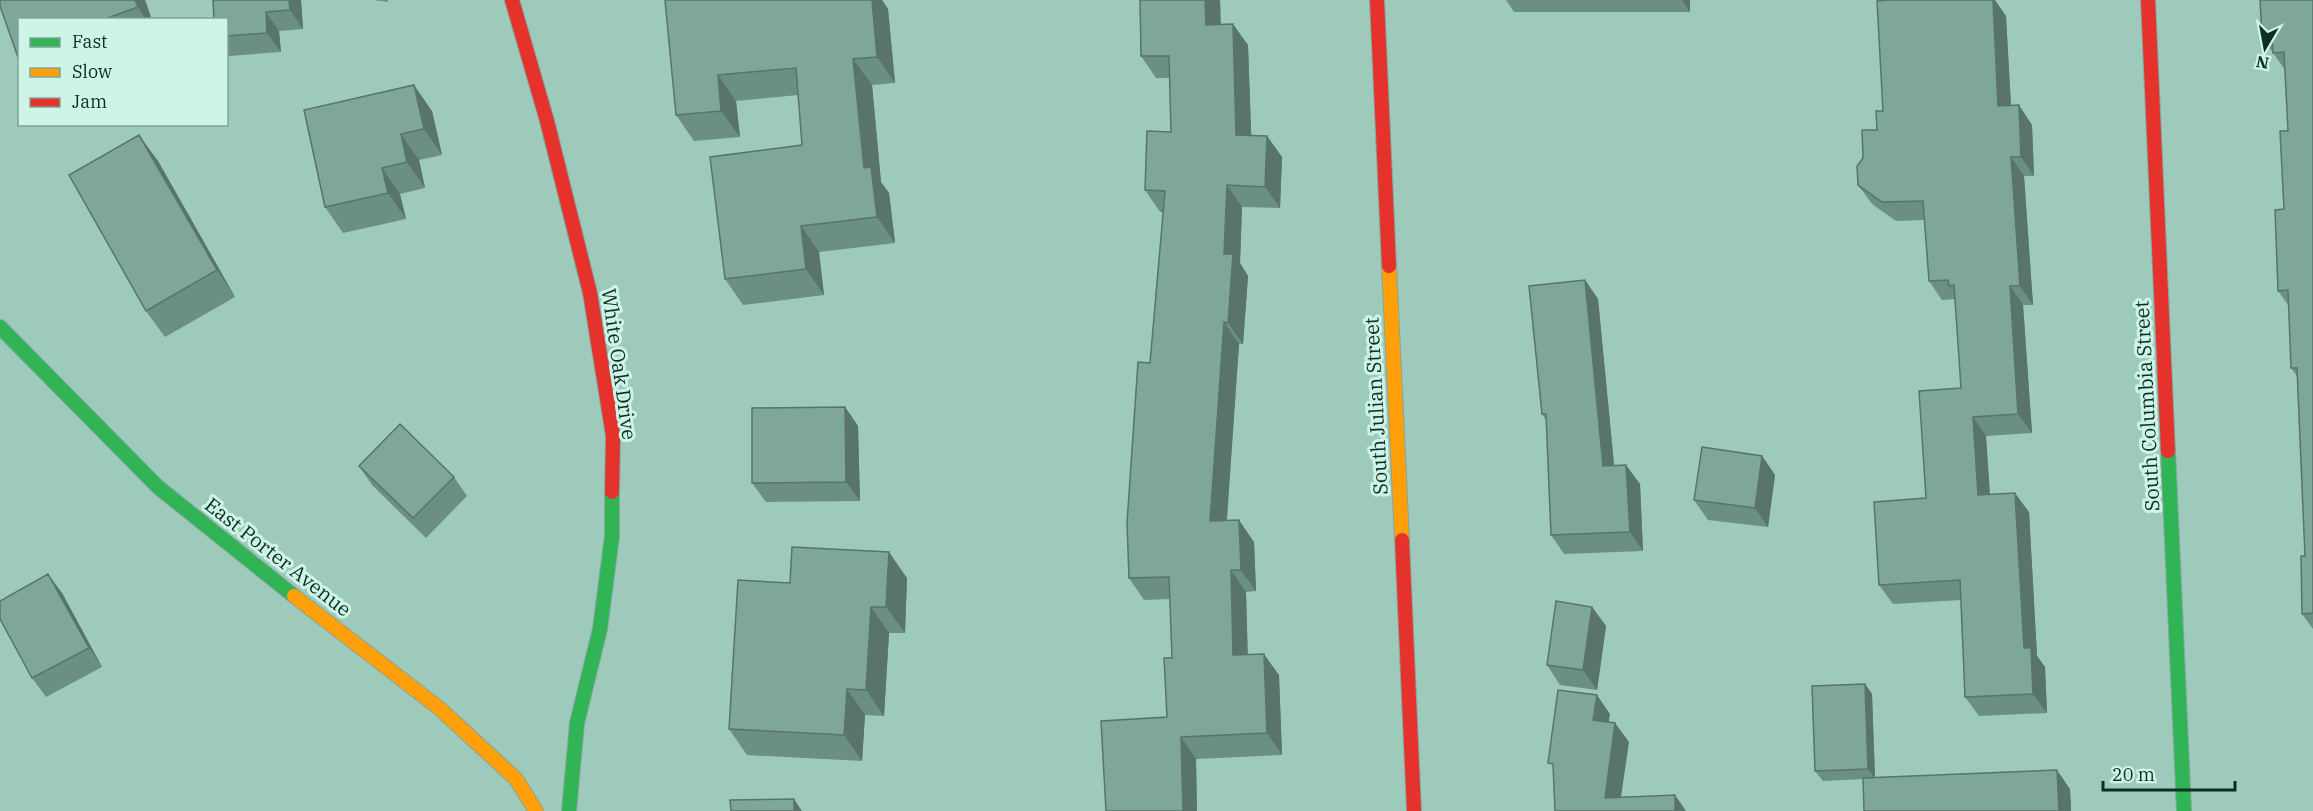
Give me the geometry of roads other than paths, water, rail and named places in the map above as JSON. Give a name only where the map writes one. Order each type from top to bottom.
[{"type":"street","name":"White Oak Drive","points":[[512,0],[547,121],[590,293],[613,436],[612,536],[600,629],[577,723],[569,811]]},
{"type":"street","name":"South Julian Street","points":[[1377,0],[1414,811]]},
{"type":"street","name":"South Columbia Street","points":[[2148,0],[2184,811]]},
{"type":"street","name":"East Porter Avenue","points":[[0,327],[158,487],[228,546],[439,708],[516,779],[536,811]]}]
